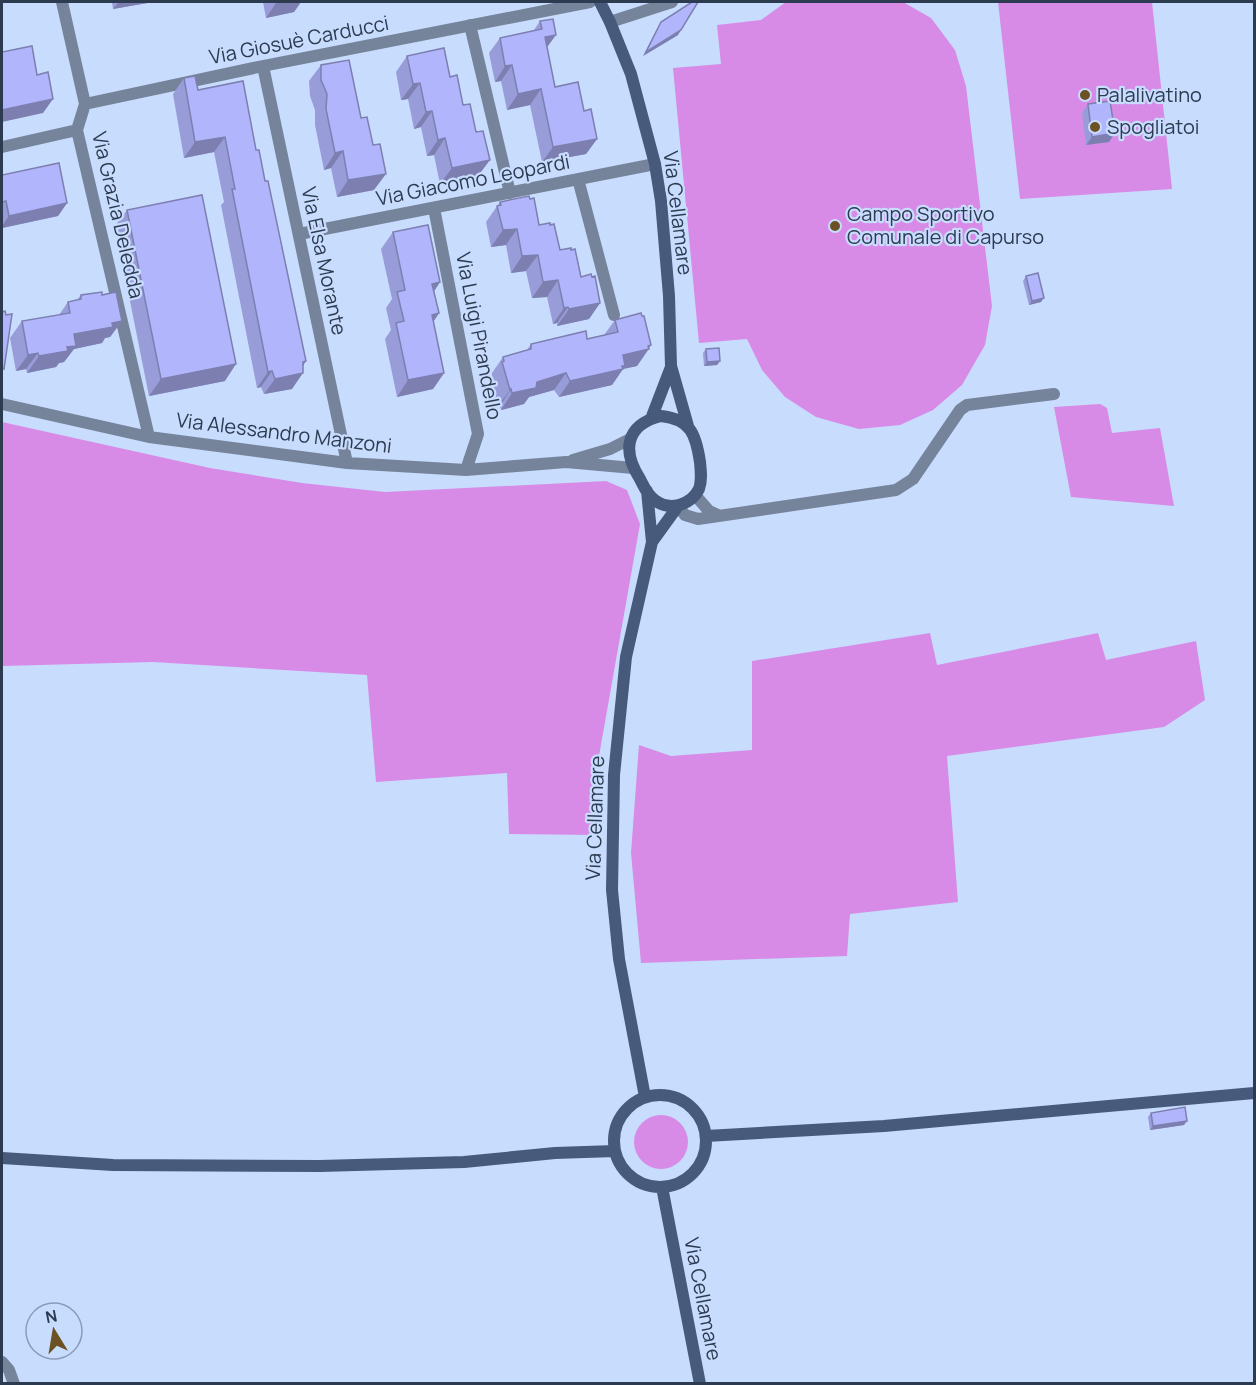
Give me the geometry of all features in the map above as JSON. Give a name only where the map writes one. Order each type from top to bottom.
[{"type":"street","points":[[62,2],[86,104]]},
{"type":"street","name":"Via Giosuè Carducci","points":[[86,104],[263,66],[590,2]]},
{"type":"street","name":"Via Cellamare","points":[[600,2],[631,74],[655,164],[661,201],[669,297],[671,366],[688,426],[697,443],[701,472],[699,488],[695,495],[678,506],[666,506],[658,502],[647,491],[629,459],[630,439],[635,430],[651,419],[671,366]]},
{"type":"street","points":[[610,22],[672,2]]},
{"type":"street","points":[[470,26],[510,193]]},
{"type":"street","name":"Via Elsa Morante","points":[[263,66],[347,463]]},
{"type":"street","name":"Via Grazia Deledda","points":[[86,104],[77,130],[149,436]]},
{"type":"street","points":[[2,147],[77,130]]},
{"type":"street","name":"Via Giacomo Leopardi","points":[[299,234],[655,164]]},
{"type":"street","points":[[578,179],[614,315]]},
{"type":"street","name":"Via Luigi Pirandello","points":[[434,208],[478,434],[466,471]]},
{"type":"street","points":[[678,506],[685,514],[698,519],[896,490],[914,479],[960,410],[967,405],[1054,394]]},
{"type":"street","name":"Via Alessandro Manzoni","points":[[2,404],[149,436],[347,463],[466,471],[566,462],[633,468]]},
{"type":"street","points":[[651,419],[661,416],[670,417],[688,426]]},
{"type":"street","name":"Via Alessandro Manzoni","points":[[566,462],[610,449],[630,439]]},
{"type":"street","name":"Via Cellamare","points":[[645,1097],[619,959],[612,890],[614,775],[626,657],[652,542],[647,491]]},
{"type":"street","points":[[695,495],[709,511],[721,516]]},
{"type":"street","name":"Via Cellamare","points":[[652,542],[678,506]]},
{"type":"street","points":[[706,1137],[962,1120],[1254,1093]]},
{"type":"street","points":[[666,1095],[685,1102],[700,1117],[706,1137],[703,1158],[695,1171],[676,1184],[662,1187],[647,1185],[634,1179],[623,1169],[615,1151],[615,1131],[619,1118],[633,1103],[645,1097],[666,1095]]},
{"type":"street","points":[[2,1158],[112,1166],[320,1166],[464,1162],[555,1153],[615,1151]]},
{"type":"street","name":"Via Cellamare","points":[[662,1187],[700,1383]]},
{"type":"street","points":[[2,1362],[9,1370],[14,1383]]},
{"type":"shaded area","name":"Campo Sportivo Comunale di Capurso","points":[[786,2],[903,2],[931,18],[955,50],[966,86],[992,306],[985,345],[962,385],[933,410],[900,425],[859,429],[816,417],[785,397],[762,370],[747,339],[699,343],[673,68],[721,64],[717,25],[761,20]]},
{"type":"shaded area","name":"Palalivatino","points":[[998,2],[1152,2],[1172,189],[1020,199]]},
{"type":"shaded area","points":[[1100,404],[1107,408],[1112,433],[1160,428],[1174,506],[1071,497],[1054,407]]},
{"type":"shaded area","points":[[2,422],[210,468],[302,483],[385,492],[606,481],[627,490],[640,524],[596,773],[595,835],[509,834],[507,773],[376,782],[367,675],[153,662],[2,666]]},
{"type":"shaded area","points":[[930,633],[937,665],[1098,633],[1106,660],[1196,641],[1205,700],[1164,727],[947,756],[958,902],[850,914],[847,956],[641,963],[631,853],[639,745],[671,756],[752,750],[752,661]]},
{"type":"shaded area","points":[[656,1115],[666,1115],[676,1119],[684,1127],[688,1142],[684,1157],[676,1165],[666,1169],[656,1169],[646,1165],[638,1157],[634,1147],[634,1137],[638,1127],[646,1119]]},
{"type":"building","points":[[692,2],[698,2],[681,30],[646,52],[661,22]]},
{"type":"building","points":[[553,19],[556,35],[545,37],[555,87],[578,82],[584,111],[591,109],[597,139],[553,147],[541,89],[518,94],[512,65],[505,66],[500,38],[542,29],[540,21]]},
{"type":"building","points":[[32,46],[37,75],[48,72],[53,99],[2,110],[2,52]]},
{"type":"building","points":[[444,48],[450,77],[457,75],[463,105],[470,104],[476,132],[483,131],[490,160],[452,168],[445,138],[438,140],[432,111],[426,112],[420,83],[413,84],[407,56]]},
{"type":"building","points":[[349,60],[361,118],[367,117],[373,145],[380,144],[386,174],[348,180],[343,151],[335,153],[326,109],[327,94],[321,80],[321,65]]},
{"type":"building","points":[[195,76],[198,90],[243,81],[256,150],[259,150],[265,181],[268,181],[306,361],[303,362],[303,373],[275,379],[272,371],[268,372],[232,189],[235,189],[225,137],[195,142],[184,78]]},
{"type":"building","points":[[1110,101],[1115,133],[1092,137],[1088,104]]},
{"type":"building","points":[[59,163],[67,203],[9,216],[6,201],[2,202],[2,175]]},
{"type":"building","points":[[202,195],[236,364],[161,379],[127,210]]},
{"type":"building","points":[[529,196],[530,199],[534,198],[539,225],[554,224],[560,250],[575,249],[581,277],[591,274],[592,277],[595,276],[600,303],[564,308],[558,280],[543,282],[538,255],[522,256],[517,229],[503,230],[497,206],[501,205],[500,202]]},
{"type":"building","points":[[428,225],[440,282],[432,284],[439,313],[432,315],[444,373],[408,380],[396,323],[404,321],[397,292],[405,290],[393,232]]},
{"type":"building","points":[[1038,273],[1044,298],[1032,301],[1026,276]]},
{"type":"building","points":[[102,292],[102,295],[116,292],[122,321],[112,323],[113,327],[74,334],[76,346],[67,347],[68,351],[39,356],[38,353],[28,355],[22,321],[70,313],[68,302],[81,299],[81,295]]},
{"type":"building","points":[[5,311],[6,315],[12,314],[4,369],[2,368],[2,312]]},
{"type":"building","points":[[641,313],[644,316],[651,345],[648,346],[649,349],[623,355],[625,366],[622,366],[623,369],[570,381],[566,373],[537,382],[536,388],[512,393],[510,390],[502,362],[503,357],[531,349],[531,344],[586,331],[587,339],[618,332],[615,320]]},
{"type":"building","points":[[719,348],[720,361],[707,362],[706,349]]},
{"type":"building","points":[[1185,1107],[1187,1121],[1153,1126],[1151,1113]]},
{"type":"place","name":"Palalivatino","points":[[1085,95]]},
{"type":"place","name":"Spogliatoi","points":[[1095,127]]},
{"type":"place","name":"Campo Sportivo Comunale di Capurso","points":[[835,226]]}]
